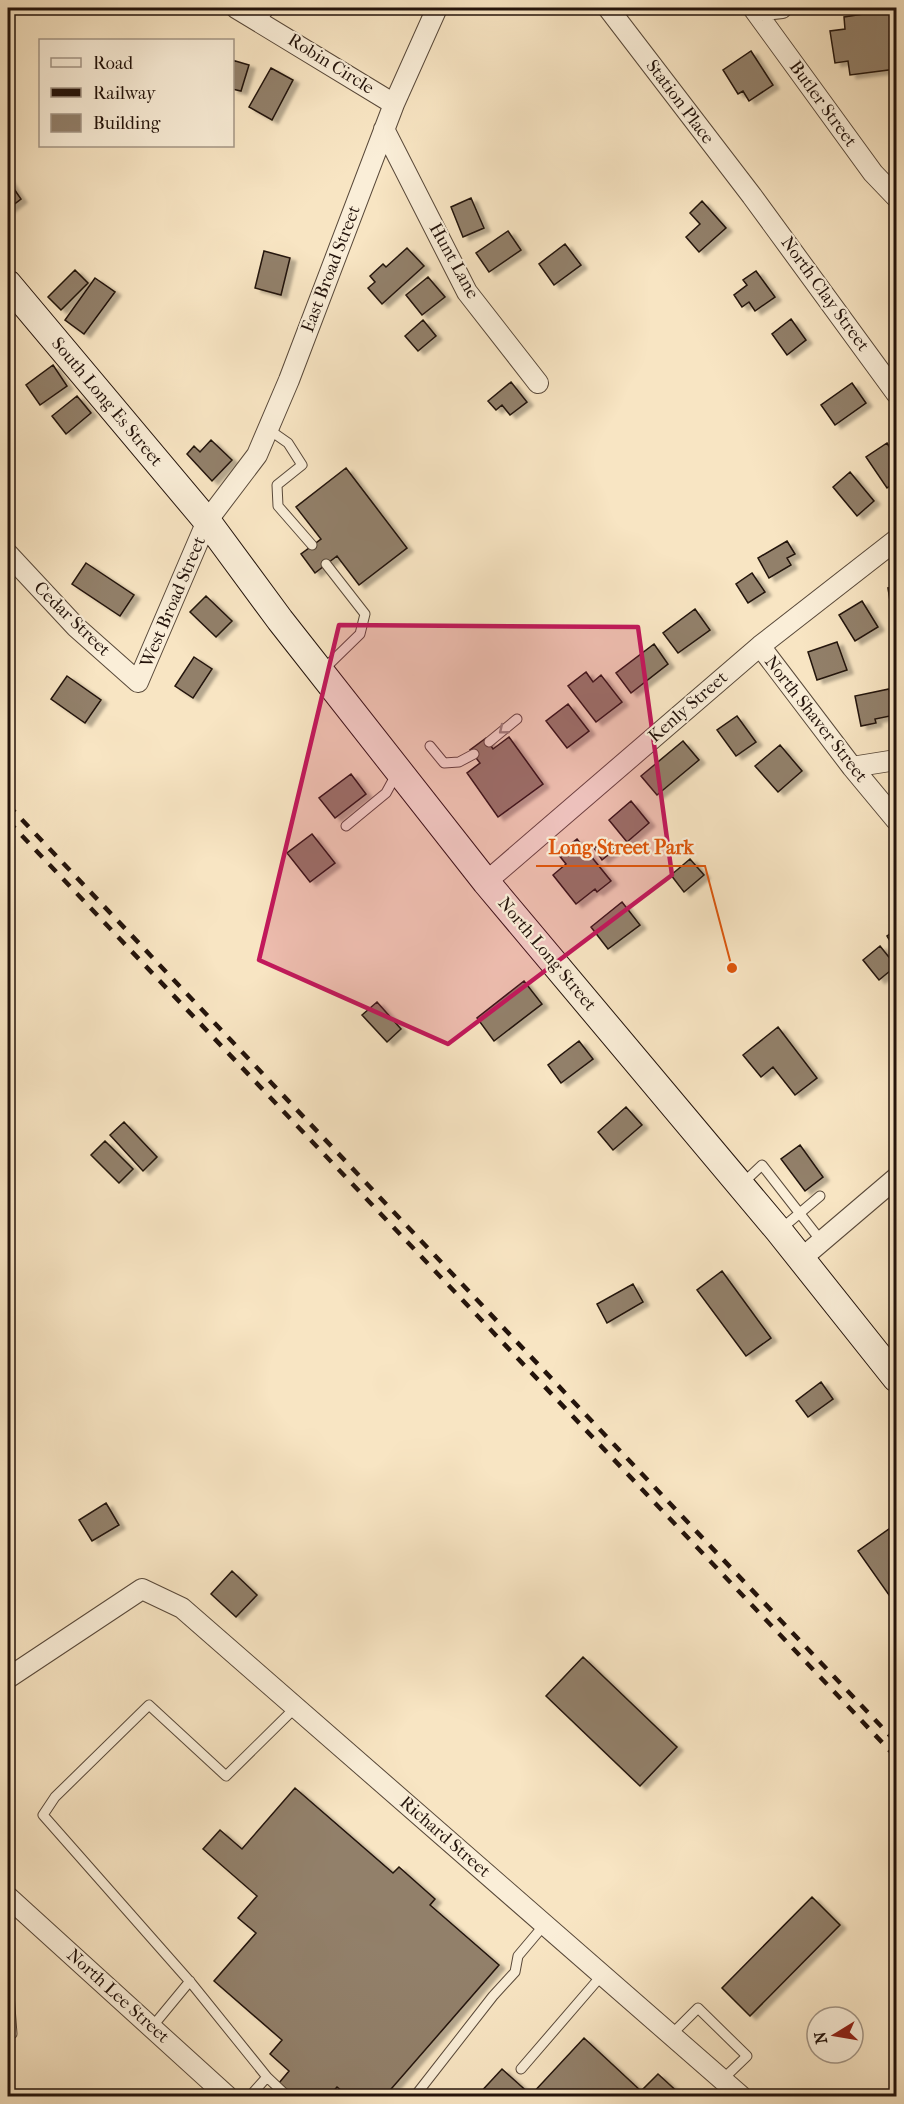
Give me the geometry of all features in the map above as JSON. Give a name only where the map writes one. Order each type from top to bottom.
[{"type":"street","name":"Robin Circle","points":[[236,8],[266,14],[393,104]]},
{"type":"street","name":"East Broad Street","points":[[207,521],[257,455],[393,104],[437,8]]},
{"type":"street","name":"Station Place","points":[[608,8],[752,196]]},
{"type":"street","points":[[754,9],[782,8]]},
{"type":"street","name":"Butler Street","points":[[754,9],[873,173],[897,197]]},
{"type":"street","name":"Hunt Lane","points":[[384,129],[467,292],[538,383]]},
{"type":"street","name":"North Clay Street","points":[[752,196],[897,393]]},
{"type":"street","name":"South Long Es Street","points":[[8,284],[207,521]]},
{"type":"street","name":"North Long Street","points":[[207,521],[280,621],[486,882],[779,1231],[812,1250],[897,1378]]},
{"type":"street","name":"West Broad Street","points":[[138,682],[207,521]]},
{"type":"street","name":"Kenly Street","points":[[486,882],[760,646],[897,540]]},
{"type":"street","name":"Cedar Street","points":[[8,554],[76,627],[138,682]]},
{"type":"street","name":"North Shaver Street","points":[[760,646],[852,768],[897,820]]},
{"type":"street","points":[[852,768],[897,760]]},
{"type":"street","points":[[812,1250],[897,1178]]},
{"type":"street","name":"Richard Street","points":[[8,1678],[142,1589],[182,1608],[741,2097]]},
{"type":"street","name":"North Lee Street","points":[[8,1897],[227,2097]]},
{"type":"lane","points":[[268,429],[288,443],[302,465],[277,485],[278,506],[312,545]]},
{"type":"lane","points":[[321,672],[360,634],[365,614],[326,564]]},
{"type":"lane","points":[[489,742],[517,719]]},
{"type":"lane","points":[[430,746],[444,763],[459,762],[474,754]]},
{"type":"lane","points":[[346,826],[386,793],[399,771]]},
{"type":"lane","points":[[741,1185],[762,1165],[799,1213],[812,1250]]},
{"type":"lane","points":[[779,1231],[820,1196]]},
{"type":"lane","points":[[287,2097],[267,2076],[190,1981],[43,1815],[55,1797],[149,1705],[226,1776],[296,1707]]},
{"type":"lane","points":[[415,2097],[493,1995],[515,1972],[518,1956],[545,1924]]},
{"type":"lane","points":[[521,2069],[602,1975]]},
{"type":"lane","points":[[152,2027],[190,1981]]},
{"type":"lane","points":[[8,1991],[12,2034]]},
{"type":"lane","points":[[671,2035],[698,2008],[747,2056],[722,2080]]},
{"type":"lane","points":[[250,2097],[267,2076]]},
{"type":"highlighted area","points":[[339,625],[638,627],[672,875],[448,1044],[259,960]]},
{"type":"building","points":[[896,9],[896,69],[850,75],[848,61],[835,63],[830,31],[845,29],[844,17]]},
{"type":"building","points":[[751,51],[773,85],[749,101],[743,91],[738,94],[723,70]]},
{"type":"building","points":[[234,61],[249,65],[241,91],[234,89]]},
{"type":"building","points":[[271,68],[293,80],[272,120],[249,107]]},
{"type":"building","points":[[8,180],[21,199],[8,209]]},
{"type":"building","points":[[471,198],[484,228],[463,237],[451,207]]},
{"type":"building","points":[[702,201],[726,228],[699,252],[686,237],[700,224],[690,213]]},
{"type":"building","points":[[508,231],[521,250],[489,272],[476,253]]},
{"type":"building","points":[[565,244],[581,265],[554,285],[539,264]]},
{"type":"building","points":[[407,248],[424,266],[382,304],[368,288],[375,282],[370,276],[383,264],[386,267]]},
{"type":"building","points":[[264,251],[290,258],[281,295],[255,288]]},
{"type":"building","points":[[75,270],[88,283],[61,310],[48,297]]},
{"type":"building","points":[[756,271],[775,297],[755,311],[749,302],[742,307],[734,295],[747,285],[743,280]]},
{"type":"building","points":[[428,277],[445,297],[422,315],[406,295]]},
{"type":"building","points":[[95,278],[115,292],[84,334],[65,320]]},
{"type":"building","points":[[791,319],[806,340],[787,355],[772,334]]},
{"type":"building","points":[[423,320],[436,336],[418,351],[405,336]]},
{"type":"building","points":[[53,365],[67,386],[40,405],[26,385]]},
{"type":"building","points":[[511,382],[527,402],[510,415],[502,405],[496,410],[488,401]]},
{"type":"building","points":[[852,383],[866,403],[835,425],[821,405]]},
{"type":"building","points":[[77,396],[91,413],[66,434],[52,416]]},
{"type":"building","points":[[211,440],[232,460],[212,481],[187,454],[194,446],[200,452]]},
{"type":"building","points":[[887,443],[896,458],[896,481],[887,488],[866,457]]},
{"type":"building","points":[[346,468],[407,548],[359,585],[337,556],[315,573],[301,554],[321,539],[296,507]]},
{"type":"building","points":[[850,472],[874,501],[857,516],[833,487]]},
{"type":"building","points":[[787,541],[795,554],[787,558],[791,565],[769,578],[758,558]]},
{"type":"building","points":[[86,563],[134,595],[120,616],[72,584]]},
{"type":"building","points":[[752,573],[765,592],[748,603],[736,584]]},
{"type":"building","points":[[896,587],[896,600],[890,601],[888,588]]},
{"type":"building","points":[[206,596],[232,621],[216,637],[190,612]]},
{"type":"building","points":[[862,601],[878,627],[855,641],[839,615]]},
{"type":"building","points":[[695,609],[710,630],[678,653],[663,633]]},
{"type":"building","points":[[837,642],[847,670],[817,680],[808,652]]},
{"type":"building","points":[[654,644],[668,664],[631,693],[616,673]]},
{"type":"building","points":[[194,657],[212,669],[193,698],[175,686]]},
{"type":"building","points":[[586,672],[593,682],[601,675],[622,702],[596,722],[568,686]]},
{"type":"building","points":[[67,676],[101,700],[85,723],[51,699]]},
{"type":"building","points":[[889,689],[895,715],[875,719],[876,723],[861,726],[855,696]]},
{"type":"building","points":[[568,704],[589,731],[567,748],[546,721]]},
{"type":"building","points":[[737,716],[756,742],[736,756],[717,730]]},
{"type":"building","points":[[509,737],[543,784],[498,817],[467,773],[480,763],[470,750],[486,738],[493,749]]},
{"type":"building","points":[[683,741],[699,760],[657,795],[641,776]]},
{"type":"building","points":[[780,745],[802,771],[778,792],[755,766]]},
{"type":"building","points":[[351,774],[366,794],[335,818],[319,798]]},
{"type":"building","points":[[631,801],[649,823],[627,842],[609,820]]},
{"type":"building","points":[[312,834],[335,863],[310,882],[287,853]]},
{"type":"building","points":[[577,839],[611,881],[597,892],[595,889],[576,904],[553,875],[566,864],[558,854]]},
{"type":"building","points":[[606,839],[614,850],[602,860],[594,848]]},
{"type":"building","points":[[690,859],[704,875],[684,892],[671,875]]},
{"type":"building","points":[[622,902],[640,925],[608,949],[591,927]]},
{"type":"building","points":[[896,930],[896,951],[887,936]]},
{"type":"building","points":[[880,946],[896,966],[879,980],[863,960]]},
{"type":"building","points":[[524,981],[542,1004],[494,1041],[477,1018]]},
{"type":"building","points":[[377,1002],[401,1029],[387,1042],[362,1015]]},
{"type":"building","points":[[778,1027],[817,1078],[795,1095],[773,1067],[761,1077],[743,1055]]},
{"type":"building","points":[[579,1041],[593,1059],[561,1083],[548,1065]]},
{"type":"building","points":[[626,1107],[642,1125],[613,1150],[598,1132]]},
{"type":"building","points":[[124,1122],[157,1157],[143,1171],[110,1135]]},
{"type":"building","points":[[105,1141],[133,1169],[119,1183],[91,1155]]},
{"type":"building","points":[[800,1145],[823,1177],[805,1191],[781,1159]]},
{"type":"building","points":[[722,1271],[771,1338],[746,1356],[697,1290]]},
{"type":"building","points":[[633,1284],[643,1302],[607,1323],[597,1304]]},
{"type":"building","points":[[821,1382],[833,1399],[808,1417],[796,1401]]},
{"type":"building","points":[[106,1503],[119,1525],[92,1541],[79,1520]]},
{"type":"building","points":[[896,1524],[896,1605],[858,1551]]},
{"type":"building","points":[[232,1571],[257,1595],[236,1617],[211,1594]]},
{"type":"building","points":[[583,1657],[677,1747],[640,1786],[546,1696]]},
{"type":"building","points":[[295,1788],[393,1873],[399,1867],[435,1899],[430,1905],[499,1965],[385,2096],[348,2096],[337,2087],[329,2096],[294,2096],[279,2083],[289,2071],[270,2054],[282,2040],[214,1981],[256,1933],[238,1918],[257,1896],[203,1849],[220,1830],[242,1849]]},
{"type":"building","points":[[812,1897],[840,1925],[750,2016],[722,1988]]},
{"type":"building","points":[[584,2038],[641,2091],[658,2074],[682,2096],[477,2096],[502,2069],[531,2095]]},
{"type":"railway","points":[[8,805],[896,1742]]},
{"type":"railway","points":[[8,821],[896,1757]]},
{"type":"place","name":"Long Street Park","points":[[732,968]]}]
